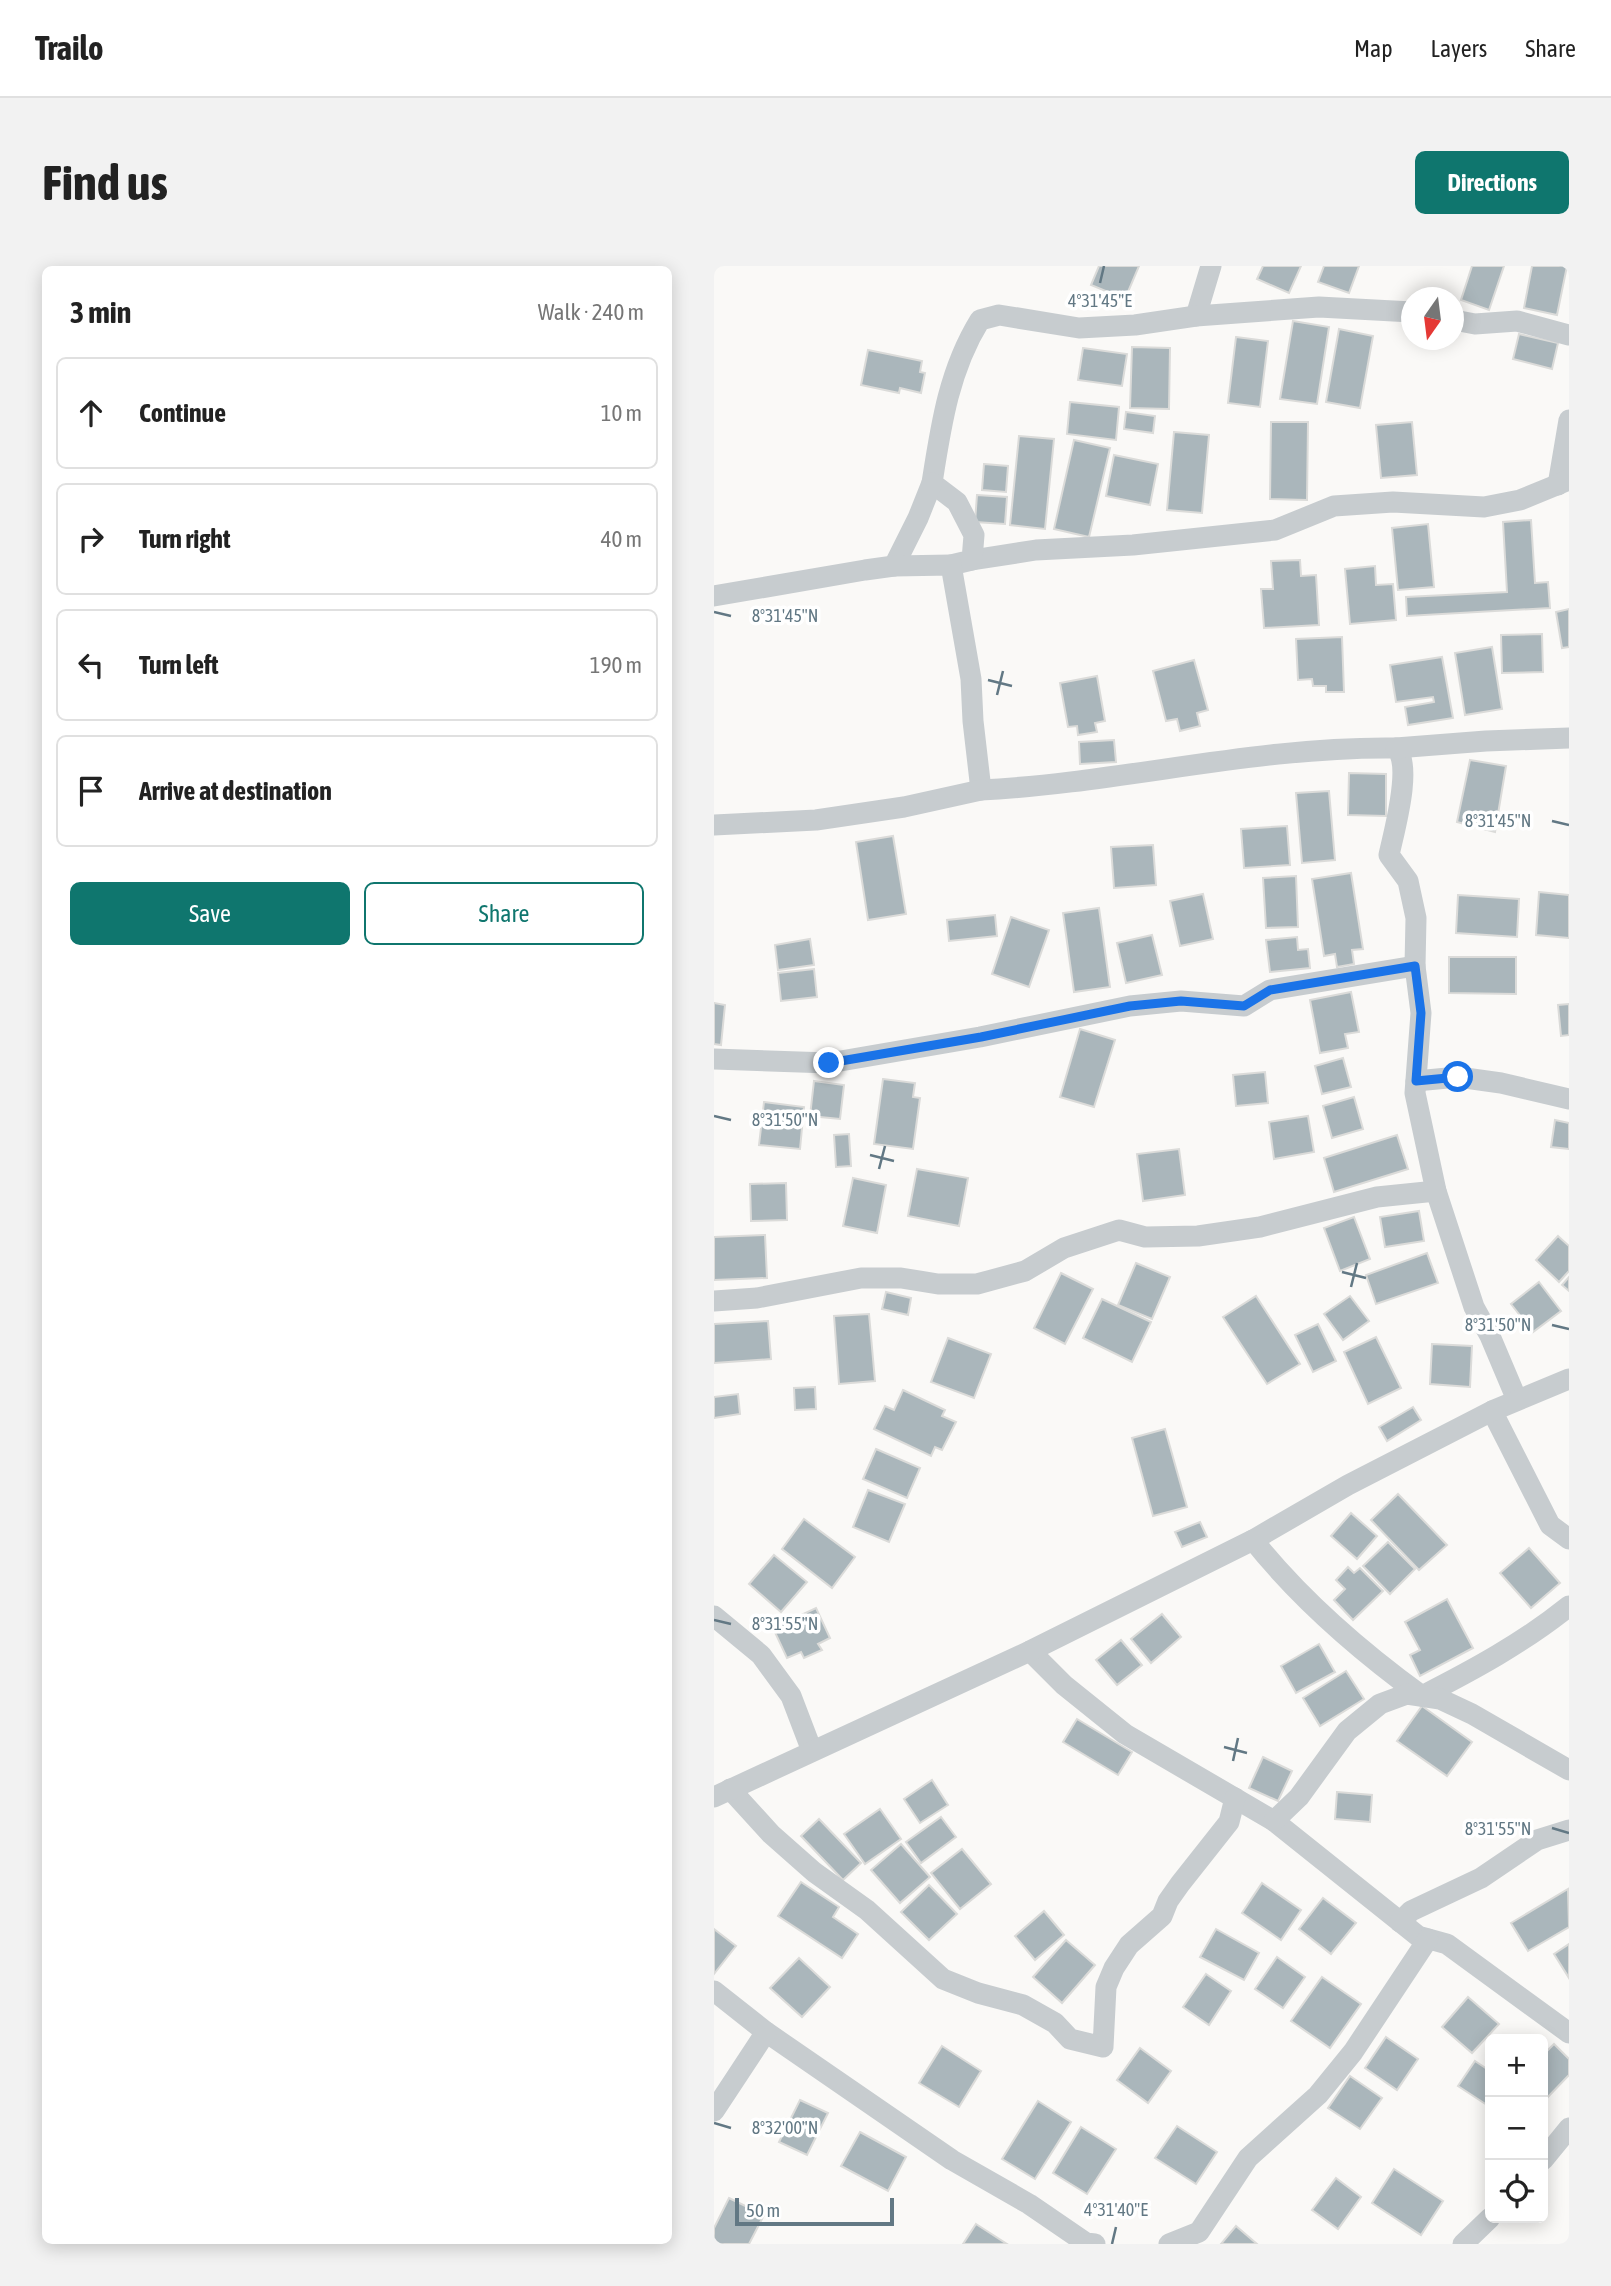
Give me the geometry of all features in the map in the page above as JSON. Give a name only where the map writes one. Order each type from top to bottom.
[{"type":"street","points":[[1196,316],[1212,266]]},
{"type":"street","points":[[894,566],[932,483],[943,413],[951,383],[965,344],[980,320],[999,315],[1079,328],[1319,307],[1401,311]]},
{"type":"street","points":[[1464,322],[1475,324],[1517,321],[1569,335]]},
{"type":"street","points":[[714,596],[894,566],[962,562],[1035,550],[1133,545],[1275,530],[1334,506],[1393,502],[1484,507],[1520,500],[1563,483],[1569,420]]},
{"type":"street","points":[[932,483],[957,502],[974,535],[962,562],[973,721],[981,790]]},
{"type":"street","points":[[714,825],[816,820],[904,807],[981,790],[1036,787],[1191,763],[1486,741],[1569,738]]},
{"type":"street","points":[[1396,748],[1401,753],[1403,765],[1402,788],[1389,855],[1408,881],[1416,919],[1415,966],[1421,1013],[1415,1093],[1436,1191],[1474,1307],[1490,1336],[1517,1400]]},
{"type":"street","points":[[714,1059],[829,1063],[981,1037],[1130,1006],[1181,1001],[1244,1006],[1270,990],[1415,966]]},
{"type":"street","points":[[1416,1081],[1469,1079],[1501,1083],[1569,1099]]},
{"type":"street","points":[[714,1301],[757,1298],[860,1278],[978,1284],[1025,1271],[1064,1248],[1119,1230],[1145,1237],[1198,1236],[1260,1227],[1377,1197],[1436,1191]]},
{"type":"street","points":[[1235,1798],[1229,1822],[1180,1884],[1168,1901],[1162,1916],[1129,1945],[1114,1968],[1106,1987],[1103,2047],[1070,2039],[1055,2023],[1023,2005],[978,1993],[943,1979],[867,1910],[814,1872],[722,1793],[1030,1651],[1253,1540],[1348,1485],[1492,1411],[1569,1379]]},
{"type":"street","points":[[1492,1411],[1550,1525],[1569,1539]]},
{"type":"street","points":[[1253,1540],[1279,1573],[1376,1663],[1422,1696]]},
{"type":"street","points":[[1422,1696],[1488,1662],[1546,1625],[1569,1606]]},
{"type":"street","points":[[714,1616],[761,1655],[790,1696],[812,1752]]},
{"type":"street","points":[[1030,1651],[1064,1685],[1125,1734],[1274,1821],[1418,1936],[1447,1944],[1569,2033]]},
{"type":"street","points":[[1274,1821],[1299,1797],[1347,1731],[1380,1704],[1407,1694],[1440,1699],[1472,1714],[1569,1770]]},
{"type":"street","points":[[1400,1922],[1411,1911],[1481,1878],[1537,1840],[1569,1830]]},
{"type":"street","points":[[1169,2244],[1199,2232],[1248,2158],[1318,2095],[1353,2052],[1428,1939]]},
{"type":"street","points":[[714,1991],[766,2032],[952,2160],[1028,2204],[1086,2243],[1095,2244]]},
{"type":"street","points":[[714,2111],[766,2032]]},
{"type":"street","points":[[1548,2154],[1569,2127]]},
{"type":"street","points":[[1463,2244],[1485,2223]]},
{"type":"building","points":[[1099,266],[1139,266],[1125,299],[1091,285]]},
{"type":"building","points":[[1263,266],[1301,266],[1289,293],[1257,279]]},
{"type":"building","points":[[1324,266],[1359,266],[1349,293],[1318,282]]},
{"type":"building","points":[[1472,266],[1504,266],[1489,310],[1464,301],[1464,291]]},
{"type":"building","points":[[1532,266],[1567,266],[1557,315],[1524,308]]},
{"type":"building","points":[[1293,321],[1329,327],[1317,404],[1280,399]]},
{"type":"building","points":[[1339,329],[1373,336],[1360,408],[1326,402]]},
{"type":"building","points":[[1519,334],[1558,343],[1552,369],[1513,359]]},
{"type":"building","points":[[1236,337],[1268,341],[1260,407],[1228,403]]},
{"type":"building","points":[[1132,347],[1170,348],[1169,409],[1130,408]]},
{"type":"building","points":[[1083,348],[1127,354],[1122,386],[1078,380]]},
{"type":"building","points":[[868,350],[922,361],[920,372],[925,373],[921,393],[900,388],[899,393],[861,385]]},
{"type":"building","points":[[1070,402],[1119,407],[1116,440],[1067,434]]},
{"type":"building","points":[[1126,412],[1155,416],[1153,433],[1124,429]]},
{"type":"building","points":[[1271,422],[1308,422],[1307,500],[1270,499]]},
{"type":"building","points":[[1412,422],[1417,475],[1381,478],[1376,425]]},
{"type":"building","points":[[1174,432],[1209,435],[1202,513],[1167,510]]},
{"type":"building","points":[[1019,436],[1054,439],[1045,529],[1010,525]]},
{"type":"building","points":[[1074,440],[1110,448],[1089,537],[1054,529]]},
{"type":"building","points":[[1114,455],[1158,464],[1150,505],[1106,496]]},
{"type":"building","points":[[984,464],[1008,466],[1006,492],[982,490]]},
{"type":"building","points":[[977,495],[1007,497],[1005,524],[975,522]]},
{"type":"building","points":[[1531,520],[1535,583],[1548,582],[1550,608],[1407,616],[1406,597],[1507,592],[1503,522]]},
{"type":"building","points":[[1428,524],[1434,587],[1398,590],[1392,528]]},
{"type":"building","points":[[1300,560],[1301,576],[1316,575],[1319,625],[1264,628],[1261,589],[1273,589],[1271,561]]},
{"type":"building","points":[[1375,566],[1376,585],[1393,584],[1396,620],[1350,624],[1345,569]]},
{"type":"building","points":[[1569,609],[1569,647],[1562,648],[1556,612]]},
{"type":"building","points":[[1542,634],[1543,672],[1502,673],[1501,635]]},
{"type":"building","points":[[1342,637],[1344,692],[1326,692],[1326,686],[1313,686],[1312,679],[1298,680],[1296,639]]},
{"type":"building","points":[[1492,647],[1502,709],[1465,715],[1455,653]]},
{"type":"building","points":[[1442,657],[1453,718],[1408,725],[1405,707],[1434,702],[1433,697],[1396,702],[1390,665]]},
{"type":"building","points":[[1194,660],[1208,710],[1197,713],[1200,726],[1180,731],[1177,719],[1166,721],[1153,671]]},
{"type":"building","points":[[1097,676],[1105,721],[1095,723],[1097,732],[1078,735],[1077,726],[1068,727],[1060,683]]},
{"type":"building","points":[[1114,740],[1116,762],[1080,764],[1079,742]]},
{"type":"building","points":[[1470,760],[1506,766],[1495,832],[1457,822]]},
{"type":"building","points":[[1349,773],[1386,774],[1386,816],[1348,815]]},
{"type":"building","points":[[1329,791],[1335,860],[1302,863],[1296,793]]},
{"type":"building","points":[[1287,826],[1290,865],[1244,868],[1241,829]]},
{"type":"building","points":[[893,836],[906,914],[868,920],[856,842]]},
{"type":"building","points":[[1153,845],[1156,885],[1114,888],[1111,847]]},
{"type":"building","points":[[1351,873],[1363,949],[1352,950],[1354,964],[1337,967],[1335,954],[1324,956],[1312,879]]},
{"type":"building","points":[[1296,876],[1298,927],[1266,928],[1263,878]]},
{"type":"building","points":[[1539,892],[1569,895],[1569,938],[1536,935]]},
{"type":"building","points":[[1203,894],[1213,939],[1180,946],[1170,901]]},
{"type":"building","points":[[1458,895],[1519,899],[1517,937],[1456,933]]},
{"type":"building","points":[[1099,908],[1110,987],[1074,992],[1063,913]]},
{"type":"building","points":[[995,915],[997,936],[949,941],[947,920]]},
{"type":"building","points":[[1011,917],[1049,930],[1029,987],[992,974]]},
{"type":"building","points":[[1152,935],[1162,975],[1126,983],[1117,943]]},
{"type":"building","points":[[1297,937],[1298,950],[1308,949],[1310,968],[1270,972],[1266,940]]},
{"type":"building","points":[[810,939],[814,965],[778,970],[775,945]]},
{"type":"building","points":[[1449,957],[1516,957],[1516,994],[1449,993]]},
{"type":"building","points":[[814,969],[817,997],[781,1001],[778,973]]},
{"type":"building","points":[[1351,992],[1359,1032],[1345,1034],[1348,1048],[1320,1053],[1310,1000]]},
{"type":"building","points":[[714,1003],[725,1005],[721,1045],[714,1044]]},
{"type":"building","points":[[1569,1004],[1569,1035],[1561,1036],[1558,1005]]},
{"type":"building","points":[[1080,1029],[1115,1040],[1094,1107],[1060,1097]]},
{"type":"building","points":[[1343,1058],[1351,1087],[1322,1094],[1315,1066]]},
{"type":"building","points":[[1265,1072],[1268,1103],[1236,1106],[1233,1075]]},
{"type":"building","points":[[883,1079],[915,1083],[913,1097],[920,1098],[913,1149],[874,1144]]},
{"type":"building","points":[[814,1081],[844,1085],[840,1119],[810,1116]]},
{"type":"building","points":[[1354,1097],[1363,1129],[1332,1138],[1323,1106]]},
{"type":"building","points":[[764,1102],[804,1107],[800,1149],[759,1145]]},
{"type":"building","points":[[1308,1116],[1314,1152],[1274,1159],[1269,1122]]},
{"type":"building","points":[[1555,1120],[1569,1123],[1569,1149],[1551,1147]]},
{"type":"building","points":[[849,1134],[851,1166],[836,1167],[834,1135]]},
{"type":"building","points":[[1397,1135],[1408,1169],[1334,1192],[1324,1158]]},
{"type":"building","points":[[1179,1149],[1185,1195],[1143,1201],[1137,1154]]},
{"type":"building","points":[[917,1169],[968,1178],[959,1226],[908,1216]]},
{"type":"building","points":[[853,1178],[886,1185],[877,1233],[843,1226]]},
{"type":"building","points":[[786,1183],[787,1220],[751,1221],[750,1184]]},
{"type":"building","points":[[1419,1211],[1424,1241],[1385,1247],[1380,1217]]},
{"type":"building","points":[[1354,1217],[1370,1259],[1340,1271],[1324,1228]]},
{"type":"building","points":[[765,1235],[767,1278],[714,1280],[714,1237]]},
{"type":"building","points":[[1558,1236],[1569,1246],[1569,1271],[1559,1282],[1536,1260]]},
{"type":"building","points":[[1427,1253],[1438,1283],[1376,1304],[1366,1275]]},
{"type":"building","points":[[1136,1263],[1170,1277],[1152,1319],[1118,1305]]},
{"type":"building","points":[[1061,1273],[1093,1289],[1065,1344],[1034,1328]]},
{"type":"building","points":[[1569,1277],[1569,1291],[1562,1285]]},
{"type":"building","points":[[1539,1282],[1561,1311],[1533,1332],[1511,1304]]},
{"type":"building","points":[[886,1292],[911,1298],[908,1315],[882,1309]]},
{"type":"building","points":[[1256,1296],[1300,1364],[1267,1384],[1223,1317]]},
{"type":"building","points":[[1350,1296],[1369,1321],[1343,1340],[1324,1314]]},
{"type":"building","points":[[1102,1299],[1151,1322],[1132,1362],[1083,1338]]},
{"type":"building","points":[[869,1314],[875,1381],[839,1384],[834,1316]]},
{"type":"building","points":[[768,1321],[771,1359],[714,1363],[714,1324]]},
{"type":"building","points":[[1318,1324],[1336,1361],[1313,1372],[1295,1335]]},
{"type":"building","points":[[1376,1337],[1401,1388],[1368,1404],[1344,1352]]},
{"type":"building","points":[[948,1338],[991,1354],[974,1398],[931,1382]]},
{"type":"building","points":[[1432,1344],[1472,1346],[1470,1387],[1430,1384]]},
{"type":"building","points":[[815,1387],[816,1409],[795,1410],[794,1388]]},
{"type":"building","points":[[903,1390],[945,1410],[942,1416],[956,1422],[942,1450],[935,1447],[931,1456],[874,1429],[885,1406],[894,1410]]},
{"type":"building","points":[[738,1394],[740,1414],[714,1418],[714,1397]]},
{"type":"building","points":[[1413,1407],[1421,1420],[1387,1441],[1379,1427]]},
{"type":"building","points":[[1165,1429],[1187,1507],[1153,1516],[1132,1438]]},
{"type":"building","points":[[876,1449],[920,1468],[907,1498],[863,1479]]},
{"type":"building","points":[[868,1490],[905,1504],[889,1542],[853,1527]]},
{"type":"building","points":[[1398,1494],[1447,1545],[1419,1570],[1371,1520]]},
{"type":"building","points":[[1351,1513],[1377,1536],[1357,1559],[1331,1536]]},
{"type":"building","points":[[804,1519],[855,1557],[832,1588],[782,1549]]},
{"type":"building","points":[[1200,1522],[1207,1537],[1182,1547],[1175,1532]]},
{"type":"building","points":[[1388,1542],[1415,1569],[1390,1594],[1363,1566]]},
{"type":"building","points":[[1529,1548],[1560,1583],[1531,1608],[1500,1573]]},
{"type":"building","points":[[774,1555],[807,1582],[781,1612],[749,1584]]},
{"type":"building","points":[[1348,1567],[1354,1573],[1360,1568],[1383,1591],[1353,1620],[1334,1600],[1345,1589],[1336,1580]]},
{"type":"building","points":[[1447,1599],[1473,1648],[1420,1676],[1410,1655],[1420,1650],[1405,1622]]},
{"type":"building","points":[[816,1608],[830,1638],[818,1644],[822,1650],[804,1658],[801,1652],[787,1658],[773,1628]]},
{"type":"building","points":[[1162,1614],[1181,1637],[1151,1663],[1131,1639]]},
{"type":"building","points":[[1121,1640],[1142,1665],[1117,1685],[1096,1660]]},
{"type":"building","points":[[1319,1644],[1335,1672],[1296,1693],[1281,1666]]},
{"type":"building","points":[[1346,1671],[1364,1699],[1320,1726],[1303,1698]]},
{"type":"building","points":[[1422,1706],[1472,1742],[1447,1776],[1397,1741]]},
{"type":"building","points":[[1077,1719],[1132,1752],[1118,1775],[1063,1742]]},
{"type":"building","points":[[1263,1757],[1292,1771],[1278,1801],[1249,1788]]},
{"type":"building","points":[[932,1780],[948,1805],[920,1823],[904,1799]]},
{"type":"building","points":[[1337,1792],[1372,1795],[1370,1822],[1335,1819]]},
{"type":"building","points":[[880,1809],[901,1839],[865,1864],[844,1834]]},
{"type":"building","points":[[941,1817],[956,1837],[921,1863],[906,1842]]},
{"type":"building","points":[[819,1819],[861,1863],[843,1880],[801,1836]]},
{"type":"building","points":[[901,1844],[930,1877],[900,1903],[871,1870]]},
{"type":"building","points":[[962,1849],[991,1884],[960,1909],[931,1873]]},
{"type":"building","points":[[801,1882],[839,1907],[833,1917],[858,1934],[842,1958],[778,1916]]},
{"type":"building","points":[[1262,1883],[1301,1910],[1281,1940],[1242,1913]]},
{"type":"building","points":[[929,1885],[957,1914],[929,1940],[901,1912]]},
{"type":"building","points":[[1568,1889],[1569,1927],[1528,1951],[1511,1923]]},
{"type":"building","points":[[1323,1898],[1356,1923],[1331,1954],[1299,1929]]},
{"type":"building","points":[[1044,1911],[1064,1935],[1035,1960],[1015,1936]]},
{"type":"building","points":[[714,1929],[736,1946],[714,1974]]},
{"type":"building","points":[[1216,1929],[1259,1953],[1244,1980],[1200,1957]]},
{"type":"building","points":[[1066,1940],[1095,1965],[1062,2003],[1033,1977]]},
{"type":"building","points":[[1569,1944],[1569,1978],[1554,1954]]},
{"type":"building","points":[[1277,1957],[1305,1977],[1283,2008],[1255,1989]]},
{"type":"building","points":[[799,1958],[830,1987],[802,2017],[770,1988]]},
{"type":"building","points":[[1206,1974],[1231,1991],[1209,2025],[1183,2007]]},
{"type":"building","points":[[1322,1977],[1361,2004],[1330,2048],[1291,2021]]},
{"type":"building","points":[[1468,1997],[1499,2024],[1490,2034],[1485,2034],[1485,2039],[1472,2053],[1442,2027]]},
{"type":"building","points":[[1386,2037],[1418,2059],[1397,2090],[1365,2068]]},
{"type":"building","points":[[1554,2044],[1569,2059],[1569,2075],[1548,2097],[1548,2050]]},
{"type":"building","points":[[942,2046],[981,2071],[959,2107],[919,2083]]},
{"type":"building","points":[[1140,2048],[1171,2071],[1148,2103],[1117,2080]]},
{"type":"building","points":[[1475,2061],[1485,2068],[1485,2104],[1458,2086]]},
{"type":"building","points":[[1350,2076],[1382,2098],[1360,2129],[1328,2108]]},
{"type":"building","points":[[800,2100],[828,2113],[807,2155],[779,2142]]},
{"type":"building","points":[[1038,2101],[1071,2122],[1035,2179],[1002,2159]]},
{"type":"building","points":[[1177,2126],[1217,2152],[1196,2184],[1155,2158]]},
{"type":"building","points":[[1081,2127],[1116,2149],[1087,2194],[1053,2173]]},
{"type":"building","points":[[860,2132],[906,2157],[888,2191],[841,2166]]},
{"type":"building","points":[[1394,2169],[1443,2201],[1421,2235],[1372,2203]]},
{"type":"building","points":[[1336,2178],[1361,2197],[1338,2229],[1312,2210]]},
{"type":"building","points":[[729,2198],[764,2215],[749,2244],[714,2244],[714,2228]]},
{"type":"building","points":[[976,2224],[1007,2244],[963,2244]]},
{"type":"building","points":[[1236,2226],[1257,2244],[1221,2244]]},
{"type":"route","points":[[829,1063],[981,1037],[1130,1006],[1181,1001],[1244,1006],[1270,990],[1415,966],[1421,1013],[1416,1081],[1458,1077]]}]
